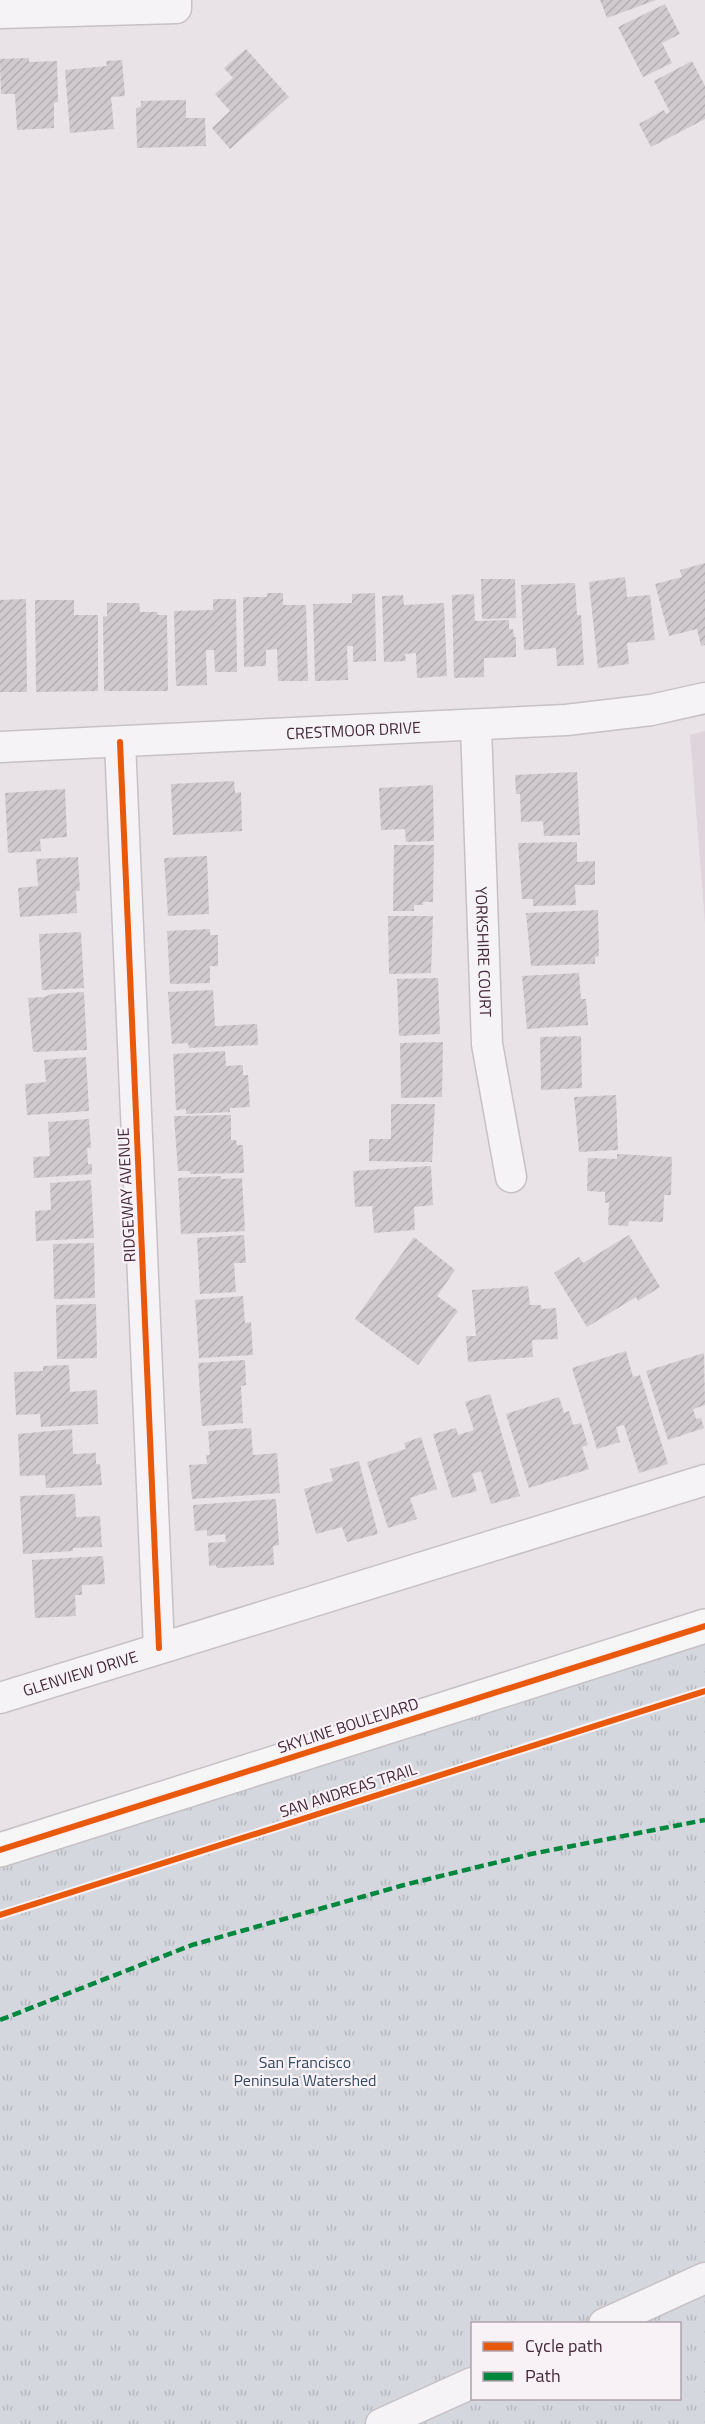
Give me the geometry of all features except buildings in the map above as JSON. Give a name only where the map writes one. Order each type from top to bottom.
[{"type":"main road","name":"SKYLINE BOULEVARD","points":[[0,1850],[705,1626]]},
{"type":"street","points":[[0,13],[176,8],[176,0]]},
{"type":"street","name":"CRESTMOOR DRIVE","points":[[0,747],[566,720],[651,710],[705,698]]},
{"type":"street","name":"YORKSHIRE COURT","points":[[476,726],[487,1044],[511,1177]]},
{"type":"street","name":"RIDGEWAY AVENUE","points":[[120,742],[159,1648]]},
{"type":"street","points":[[159,1648],[705,1479]]},
{"type":"street","name":"GLENVIEW DRIVE","points":[[0,1698],[159,1648]]},
{"type":"street","points":[[608,2322],[705,2278]]},
{"type":"street","points":[[381,2424],[471,2383]]},
{"type":"shaded area","points":[[705,731],[705,923],[690,735]]},
{"type":"green space","name":"San Francisco Peninsula Watershed","points":[[705,1626],[705,2424],[0,2424],[0,1850]]},
{"type":"marked path","points":[[0,2020],[192,1945],[404,1885],[531,1854],[705,1820]]},
{"type":"cycle path","points":[[120,742],[159,1648]]},
{"type":"cycle path","points":[[0,1850],[705,1626]]},
{"type":"cycle path","name":"SAN ANDREAS TRAIL","points":[[0,1915],[705,1691]]}]
